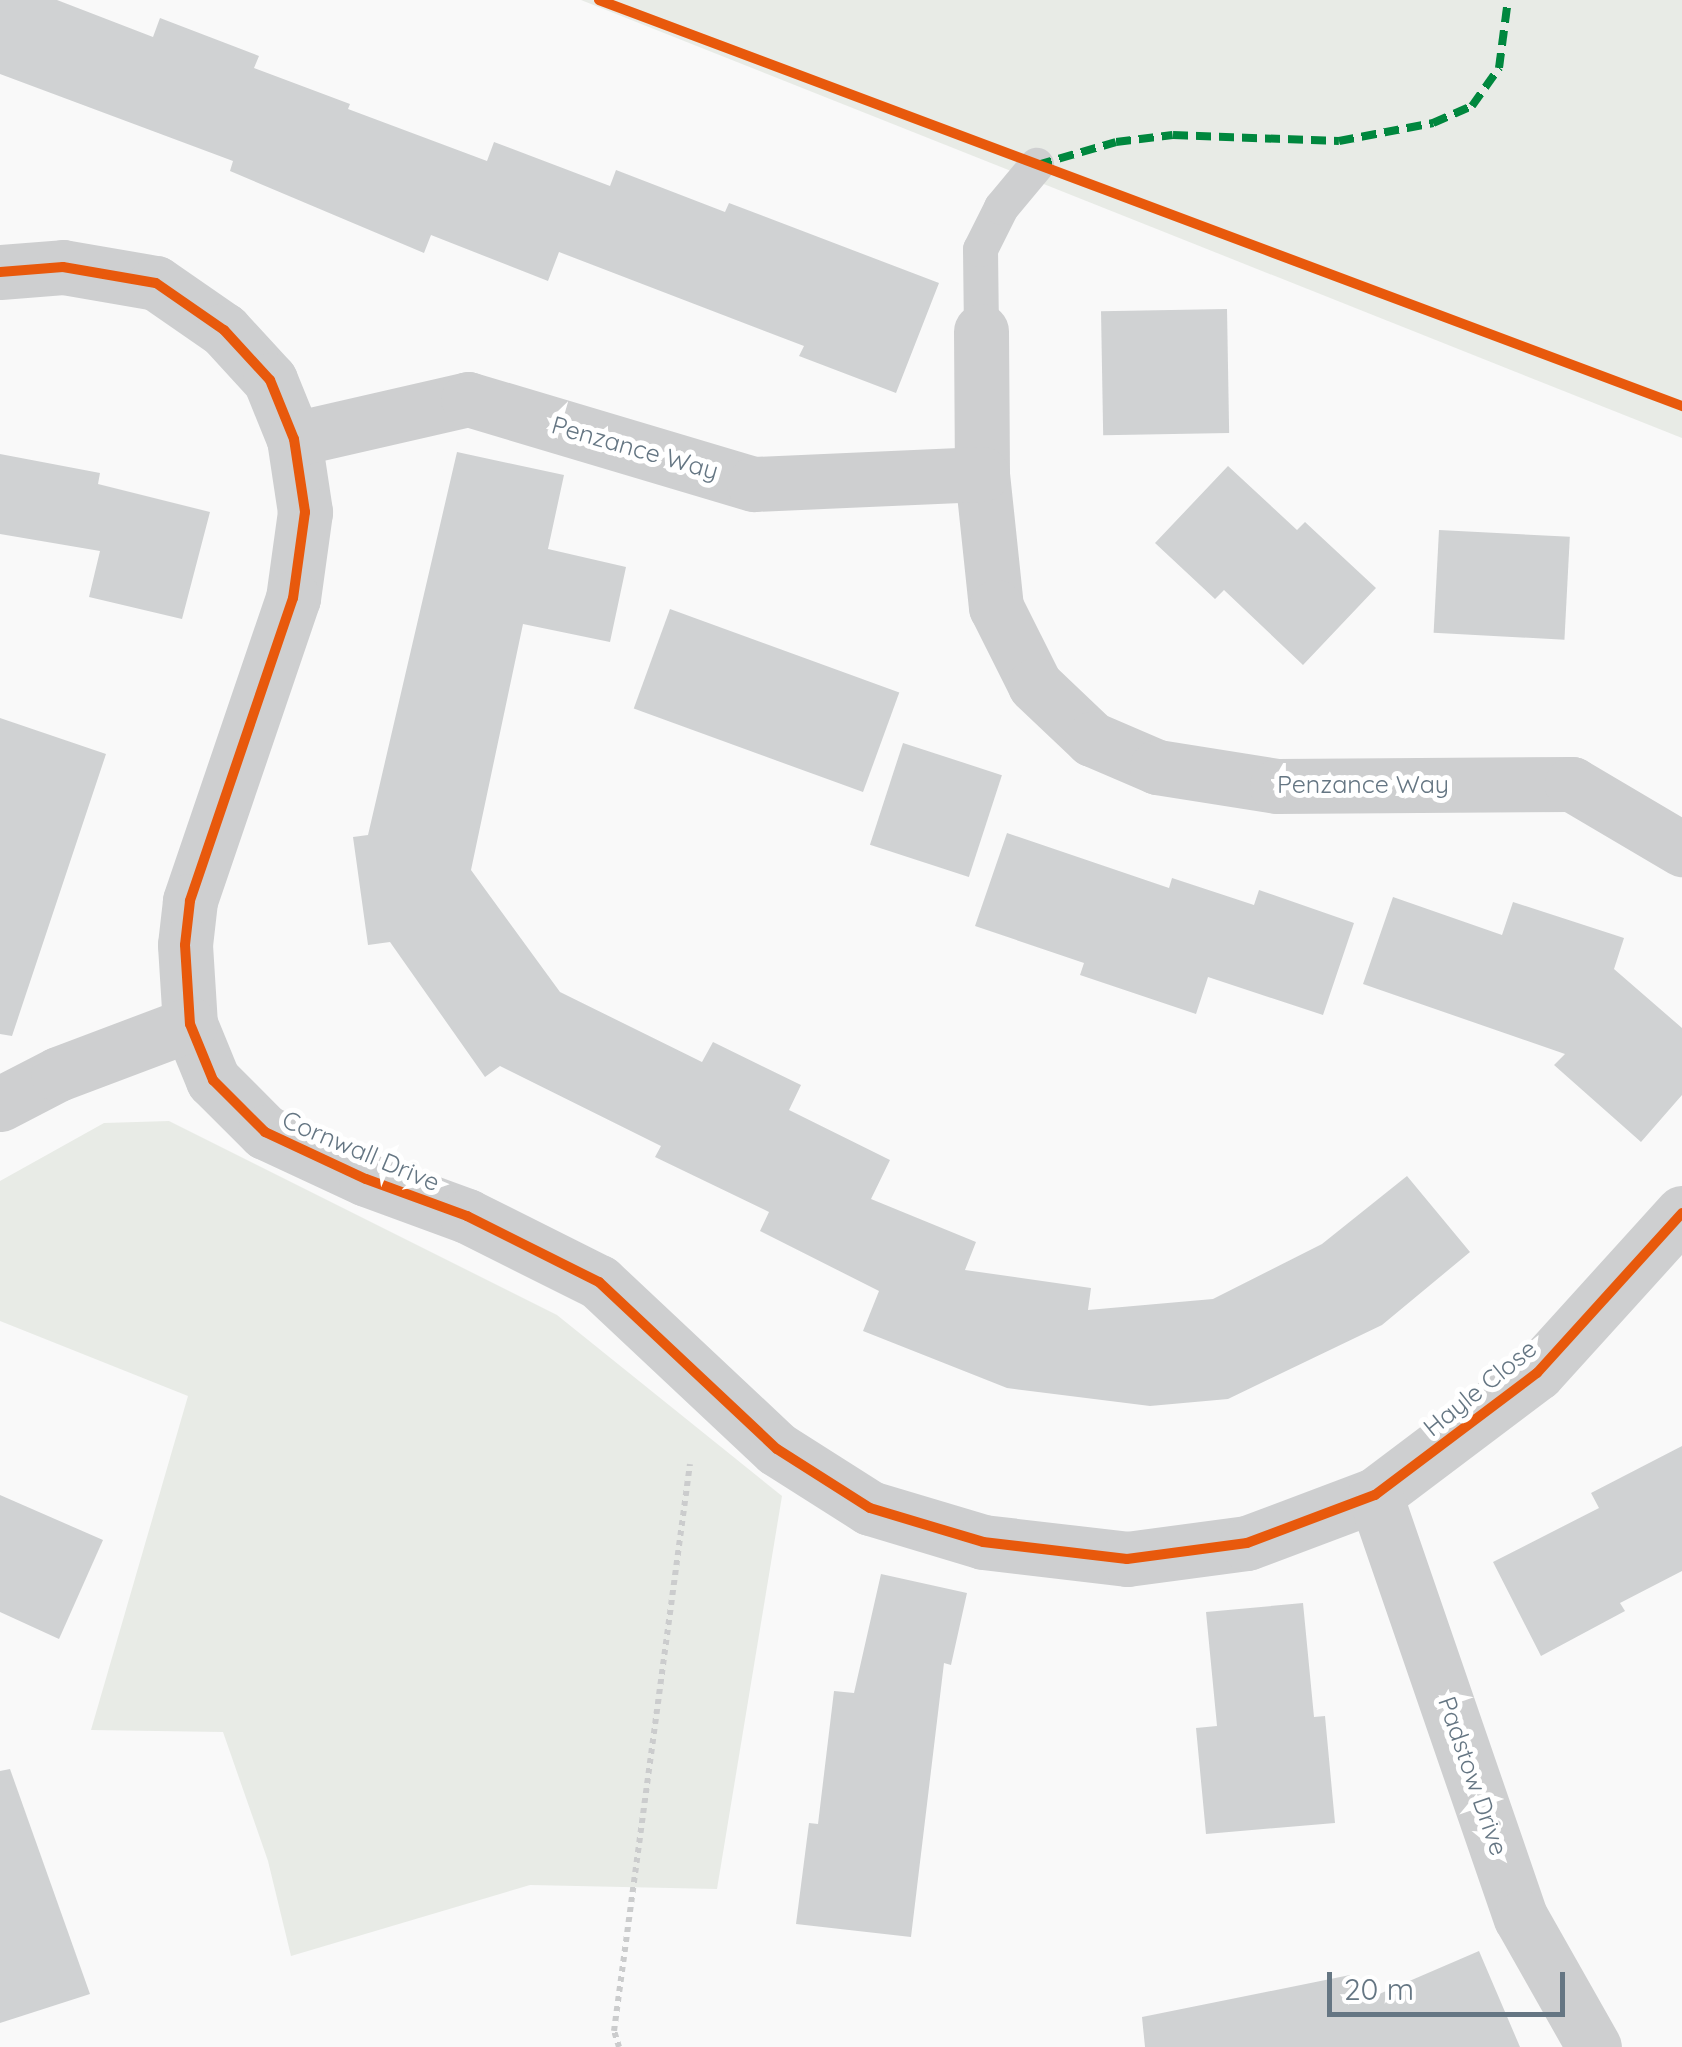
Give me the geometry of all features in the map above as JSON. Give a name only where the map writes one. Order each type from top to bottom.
[{"type":"street","name":"Cornwall Drive","points":[[0,272],[64,267],[156,282],[224,330],[270,380],[294,439],[305,512],[293,598],[190,902],[185,945],[190,1024],[213,1080],[266,1132],[366,1180],[466,1216],[599,1282],[702,1374],[776,1449],[870,1508],[983,1542],[1127,1559],[1247,1543],[1374,1495]]},
{"type":"street","name":"Penzance Way","points":[[981,332],[982,474],[996,607],[1036,684],[1092,739],[1157,767],[1277,786],[1572,784],[1682,849]]},
{"type":"street","name":"Penzance Way","points":[[294,439],[468,399],[754,484],[982,474]]},
{"type":"street","points":[[0,1104],[58,1074],[190,1024]]},
{"type":"street","name":"Hayle Close","points":[[1374,1495],[1537,1373],[1682,1212]]},
{"type":"street","name":"Padstow Drive","points":[[1374,1495],[1521,1918],[1594,2047]]},
{"type":"lane","points":[[981,332],[980,249],[1001,207],[1036,166]]},
{"type":"path","points":[[619,2047],[614,2031],[702,1374]]},
{"type":"shaded area","points":[[581,0],[1682,0],[1682,438]]},
{"type":"shaded area","points":[[169,1121],[557,1315],[782,1496],[717,1889],[530,1885],[291,1956],[268,1861],[223,1732],[91,1730],[188,1396],[0,1321],[0,1181],[104,1123]]},
{"type":"building","points":[[0,0],[57,0],[153,37],[160,18],[259,56],[254,68],[350,104],[348,109],[487,161],[494,142],[610,186],[616,170],[725,212],[729,203],[939,283],[896,393],[799,356],[804,346],[559,252],[548,281],[431,235],[424,253],[230,171],[233,161],[0,74]]},
{"type":"building","points":[[1227,309],[1229,433],[1103,435],[1101,311]]},
{"type":"building","points":[[457,452],[564,475],[548,549],[626,567],[610,642],[523,624],[471,870],[560,992],[702,1062],[713,1042],[801,1085],[789,1110],[890,1160],[871,1199],[976,1242],[965,1270],[1091,1288],[1088,1310],[1213,1299],[1322,1244],[1407,1176],[1470,1252],[1382,1325],[1228,1399],[1150,1406],[1007,1388],[863,1331],[879,1291],[760,1231],[769,1212],[655,1157],[661,1146],[500,1066],[485,1077],[390,942],[368,945],[353,837],[368,835]]},
{"type":"building","points":[[0,454],[100,473],[98,484],[210,512],[182,619],[89,597],[100,551],[0,534]]},
{"type":"building","points":[[1228,466],[1297,530],[1305,522],[1376,588],[1303,665],[1224,590],[1215,599],[1155,543]]},
{"type":"building","points":[[1439,530],[1570,537],[1564,640],[1434,633]]},
{"type":"building","points":[[670,609],[899,692],[863,792],[634,709]]},
{"type":"building","points":[[0,718],[106,754],[12,1036],[0,1034]]},
{"type":"building","points":[[903,743],[1002,775],[969,877],[870,845]]},
{"type":"building","points":[[1007,833],[1169,888],[1172,878],[1254,905],[1259,890],[1354,923],[1323,1015],[1208,977],[1196,1014],[1080,975],[1084,963],[975,926]]},
{"type":"building","points":[[1393,897],[1502,935],[1513,902],[1624,938],[1614,969],[1682,1028],[1682,1095],[1641,1142],[1554,1065],[1565,1054],[1363,984]]},
{"type":"building","points":[[1682,1446],[1682,1571],[1620,1603],[1625,1611],[1541,1656],[1493,1562],[1599,1508],[1591,1493]]},
{"type":"building","points":[[0,1495],[103,1540],[59,1639],[0,1612]]},
{"type":"building","points":[[881,1574],[967,1593],[951,1665],[944,1663],[911,1937],[796,1924],[809,1823],[818,1824],[834,1691],[854,1693]]},
{"type":"building","points":[[1303,1603],[1314,1717],[1325,1716],[1335,1823],[1206,1834],[1196,1728],[1217,1726],[1206,1612]]},
{"type":"building","points":[[10,1769],[90,1994],[0,2023],[0,1771]]},
{"type":"building","points":[[1479,1951],[1520,2047],[1145,2047],[1142,2017],[1350,1975],[1356,2004]]},
{"type":"marked path","points":[[1037,165],[1116,142],[1173,135],[1339,141],[1433,123],[1472,106],[1499,68],[1508,0]]},
{"type":"cycle path","points":[[599,0],[1682,406]]},
{"type":"cycle path","points":[[0,272],[63,267],[156,283],[224,330],[270,380],[294,439],[305,512],[293,598],[190,901],[185,945],[190,1024],[213,1080],[265,1132],[366,1179],[467,1216],[599,1282],[777,1449],[870,1508],[983,1542],[1127,1559],[1247,1543],[1375,1495],[1537,1373],[1682,1213]]}]
